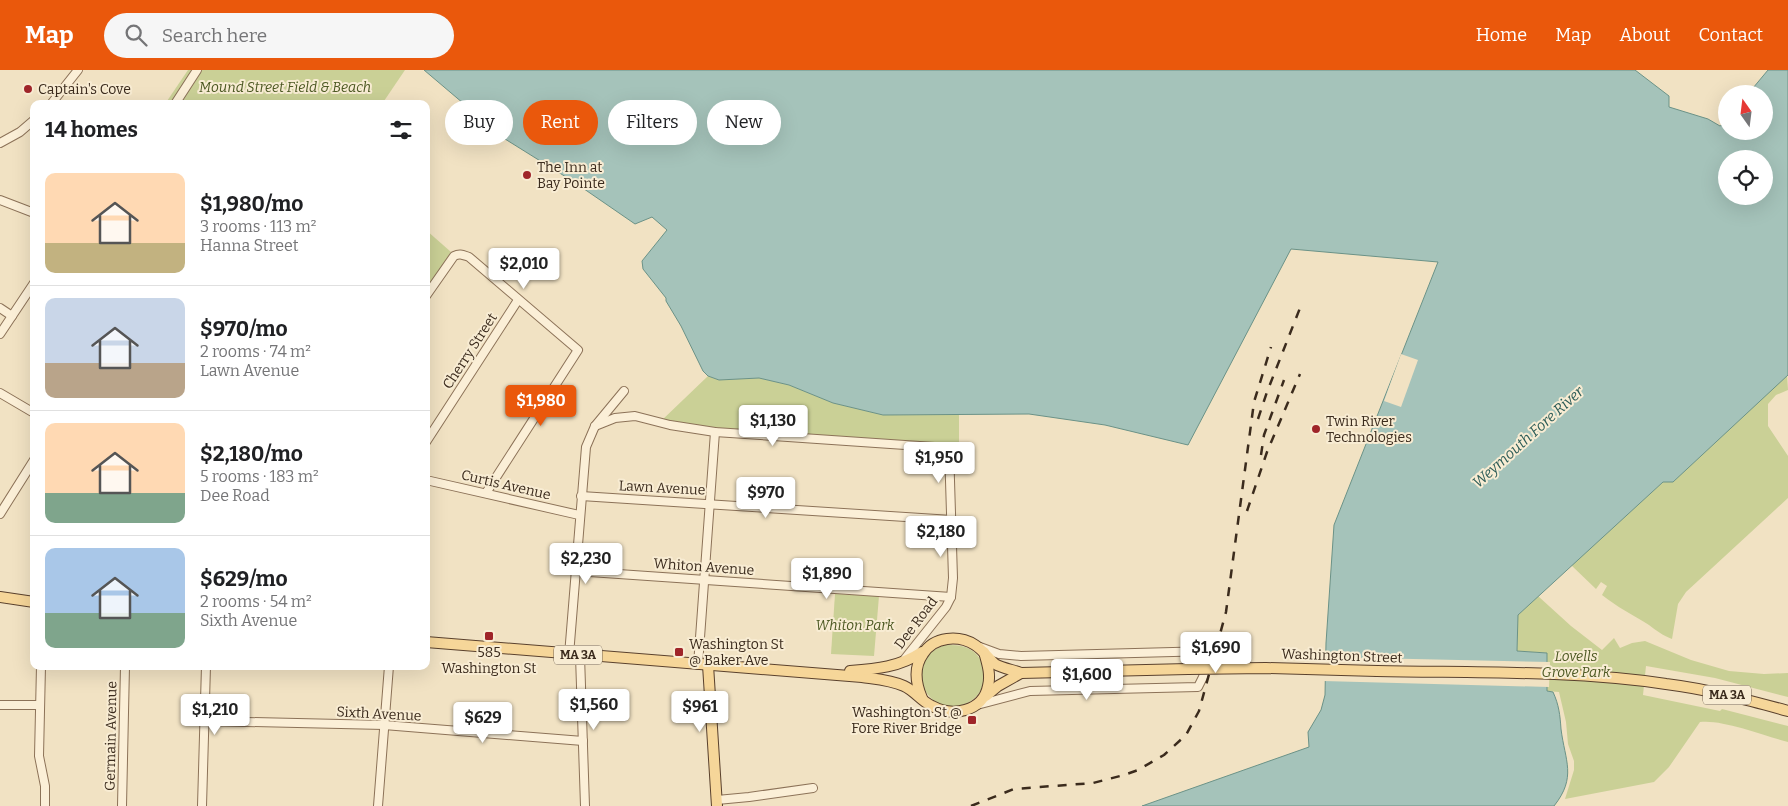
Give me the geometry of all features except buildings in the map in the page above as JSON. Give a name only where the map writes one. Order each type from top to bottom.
[{"type":"main road","points":[[0,597],[30,601]]},
{"type":"main road","name":"MA 3A","points":[[822,673],[877,669],[901,664],[911,660],[938,641],[949,639],[960,639],[980,649]]},
{"type":"main road","name":"MA 3A","points":[[430,642],[822,673],[895,683],[912,690],[932,706],[953,712],[967,710],[979,703]]},
{"type":"main road","points":[[979,703],[988,689],[989,682],[989,673],[980,649]]},
{"type":"main road","name":"Washington Street","points":[[980,649],[997,665],[1021,673],[1274,668],[1582,676],[1664,683],[1715,692],[1788,711]]},
{"type":"main road","points":[[922,698],[917,671],[920,657],[925,650]]},
{"type":"main road","points":[[703,665],[717,803]]},
{"type":"main road","name":"Washington Street","points":[[979,703],[998,686],[1021,673]]},
{"type":"street","points":[[54,100],[78,70]]},
{"type":"street","points":[[178,100],[197,70]]},
{"type":"street","points":[[0,143],[20,132],[30,123]]},
{"type":"street","points":[[0,200],[30,211]]},
{"type":"street","points":[[430,290],[454,256],[459,254],[469,258],[578,350],[486,493]]},
{"type":"street","points":[[0,334],[30,289]]},
{"type":"street","name":"Cherry Street","points":[[430,436],[518,300]]},
{"type":"street","points":[[0,308],[12,316]]},
{"type":"street","points":[[585,806],[583,741],[574,655],[575,571],[579,515],[586,447],[595,426],[624,391]]},
{"type":"street","points":[[0,393],[30,410]]},
{"type":"street","points":[[595,426],[615,418],[635,416],[670,425],[715,432],[704,580],[703,665]]},
{"type":"street","name":"Dee Road","points":[[715,432],[949,448],[953,578],[950,597],[941,614],[901,664]]},
{"type":"street","points":[[0,514],[30,466]]},
{"type":"street","name":"Curtis Avenue","points":[[430,481],[579,515]]},
{"type":"street","name":"Lawn Avenue","points":[[581,496],[952,520]]},
{"type":"street","name":"Whiton Avenue","points":[[575,571],[950,597]]},
{"type":"street","points":[[979,703],[1030,691],[1198,687],[1211,651],[1021,656],[999,654],[980,649]]},
{"type":"street","points":[[41,670],[39,756],[45,786],[44,806]]},
{"type":"street","name":"Germain Avenue","points":[[122,806],[125,670]]},
{"type":"street","points":[[202,806],[206,670]]},
{"type":"street","points":[[378,806],[389,670]]},
{"type":"street","points":[[0,706],[39,705]]},
{"type":"street","name":"Sixth Avenue","points":[[204,721],[384,725],[583,741]]},
{"type":"street","points":[[717,803],[812,788]]},
{"type":"green space","name":"Mound Street Field & Beach","points":[[188,70],[405,70],[385,100],[168,100]]},
{"type":"green space","points":[[430,234],[451,252],[430,284]]},
{"type":"green space","points":[[1787,375],[1788,390],[1776,395],[1768,404],[1768,426],[1788,456],[1788,498],[1686,592],[1678,604],[1672,639],[1602,595],[1607,586],[1601,582],[1596,589],[1571,565],[1663,482],[1673,481]]},
{"type":"green space","points":[[708,376],[719,380],[759,378],[789,385],[833,403],[883,415],[959,414],[959,448],[715,432],[660,422]]},
{"type":"green space","name":"Whiton Park","points":[[835,594],[879,596],[874,656],[831,654]]},
{"type":"green space","name":"Lovells Grove Park","points":[[1538,596],[1571,626],[1602,650],[1614,638],[1620,648],[1632,643],[1645,641],[1691,660],[1729,671],[1764,674],[1788,673],[1788,697],[1715,678],[1646,666],[1643,695],[1720,711],[1722,709],[1788,726],[1788,742],[1731,725],[1700,722],[1669,767],[1654,782],[1565,799],[1574,770],[1574,761],[1568,744],[1566,722],[1559,692],[1546,691],[1547,653],[1517,651],[1518,615]]},
{"type":"green space","points":[[946,645],[963,646],[974,652],[980,658],[983,666],[983,684],[980,692],[974,699],[965,704],[950,706],[938,703],[928,695],[922,685],[921,673],[924,661],[932,652]]},
{"type":"water","name":"Weymouth Fore River","points":[[424,70],[1635,70],[1669,96],[1669,107],[1708,119],[1718,125],[1718,140],[1773,140],[1773,85],[1756,85],[1768,70],[1788,70],[1788,375],[1673,482],[1663,482],[1518,615],[1517,651],[1547,653],[1547,691],[1553,692],[1559,710],[1568,769],[1565,786],[1554,806],[1142,806],[1309,747],[1308,732],[1321,710],[1325,695],[1326,643],[1334,525],[1438,262],[1291,249],[1188,445],[1105,425],[1029,414],[883,415],[833,403],[789,385],[759,378],[719,380],[708,376],[703,371],[666,298],[643,269],[642,261],[667,230],[652,217],[635,224],[574,182],[513,144],[513,100],[459,100]]},
{"type":"pier","points":[[1401,354],[1418,360],[1401,407],[1384,401]]},
{"type":"pier","points":[[1323,657],[1550,662],[1549,687],[1323,681]]},
{"type":"railway","points":[[1258,419],[1300,308]]},
{"type":"railway","points":[[971,806],[1014,789],[1093,783],[1124,775],[1138,770],[1164,755],[1186,735],[1199,711],[1226,612],[1254,402],[1271,347]]},
{"type":"railway","points":[[1247,511],[1267,452],[1300,374]]},
{"type":"railway","points":[[1261,455],[1264,435],[1284,380]]},
{"type":"place","name":"Captain's Cove","points":[[28,89]]},
{"type":"place","name":"The Inn at Bay Pointe","points":[[527,175]]},
{"type":"place","name":"Twin River Technologies","points":[[1316,429]]},
{"type":"place","name":"585 Washington St","points":[[489,636]]},
{"type":"place","name":"Washington St @ Baker Ave","points":[[679,652]]},
{"type":"place","name":"Washington St @ Fore River Bridge","points":[[972,720]]}]
